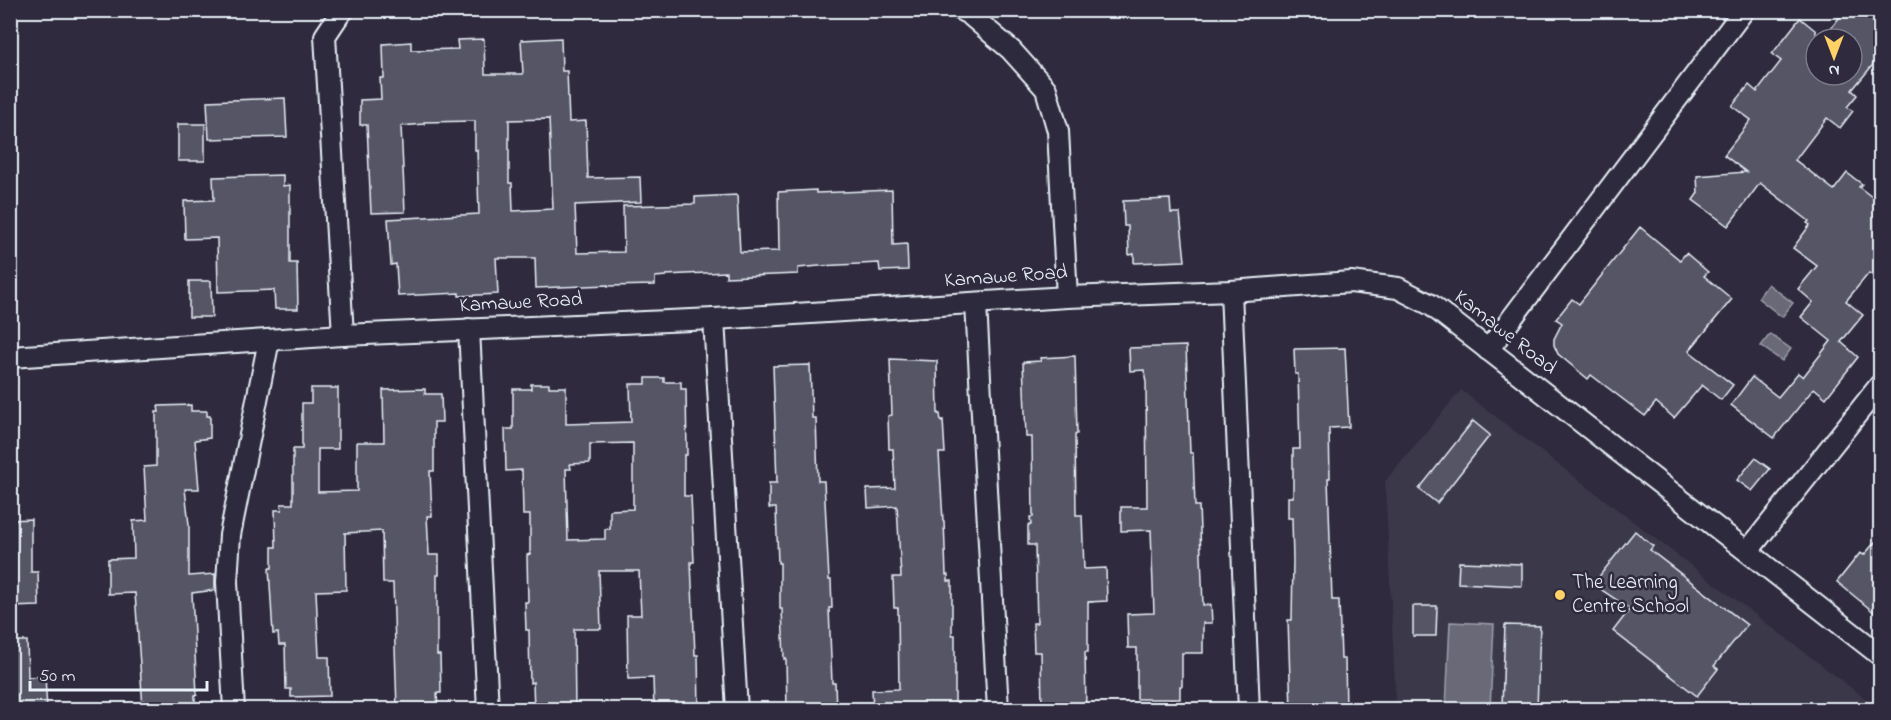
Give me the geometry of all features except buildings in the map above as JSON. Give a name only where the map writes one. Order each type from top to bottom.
[{"type":"street","points":[[343,335],[325,36],[344,10]]},
{"type":"street","points":[[961,10],[1011,50],[1046,89],[1058,131],[1067,297]]},
{"type":"street","points":[[1488,350],[1744,10]]},
{"type":"street","name":"Kamawe Road","points":[[10,357],[343,335],[714,319],[1067,297],[1232,291],[1351,282],[1398,288],[1431,305],[1881,655]]},
{"type":"street","points":[[1232,291],[1249,710]]},
{"type":"street","points":[[976,304],[998,710]]},
{"type":"street","points":[[714,319],[737,710]]},
{"type":"street","points":[[469,329],[488,710]]},
{"type":"street","points":[[234,710],[227,582],[230,535],[269,340]]},
{"type":"street","points":[[1748,551],[1881,386]]},
{"type":"shaded area","name":"The Learning Centre School","points":[[1461,390],[1879,709],[1396,709],[1385,481]]},
{"type":"water","points":[[1768,284],[1793,303],[1782,317],[1758,298]]},
{"type":"water","points":[[1770,334],[1791,349],[1782,361],[1761,346]]},
{"type":"water","points":[[1450,622],[1494,624],[1490,709],[1446,709]]},
{"type":"place","name":"The Learning Centre School","points":[[1560,595]]}]
